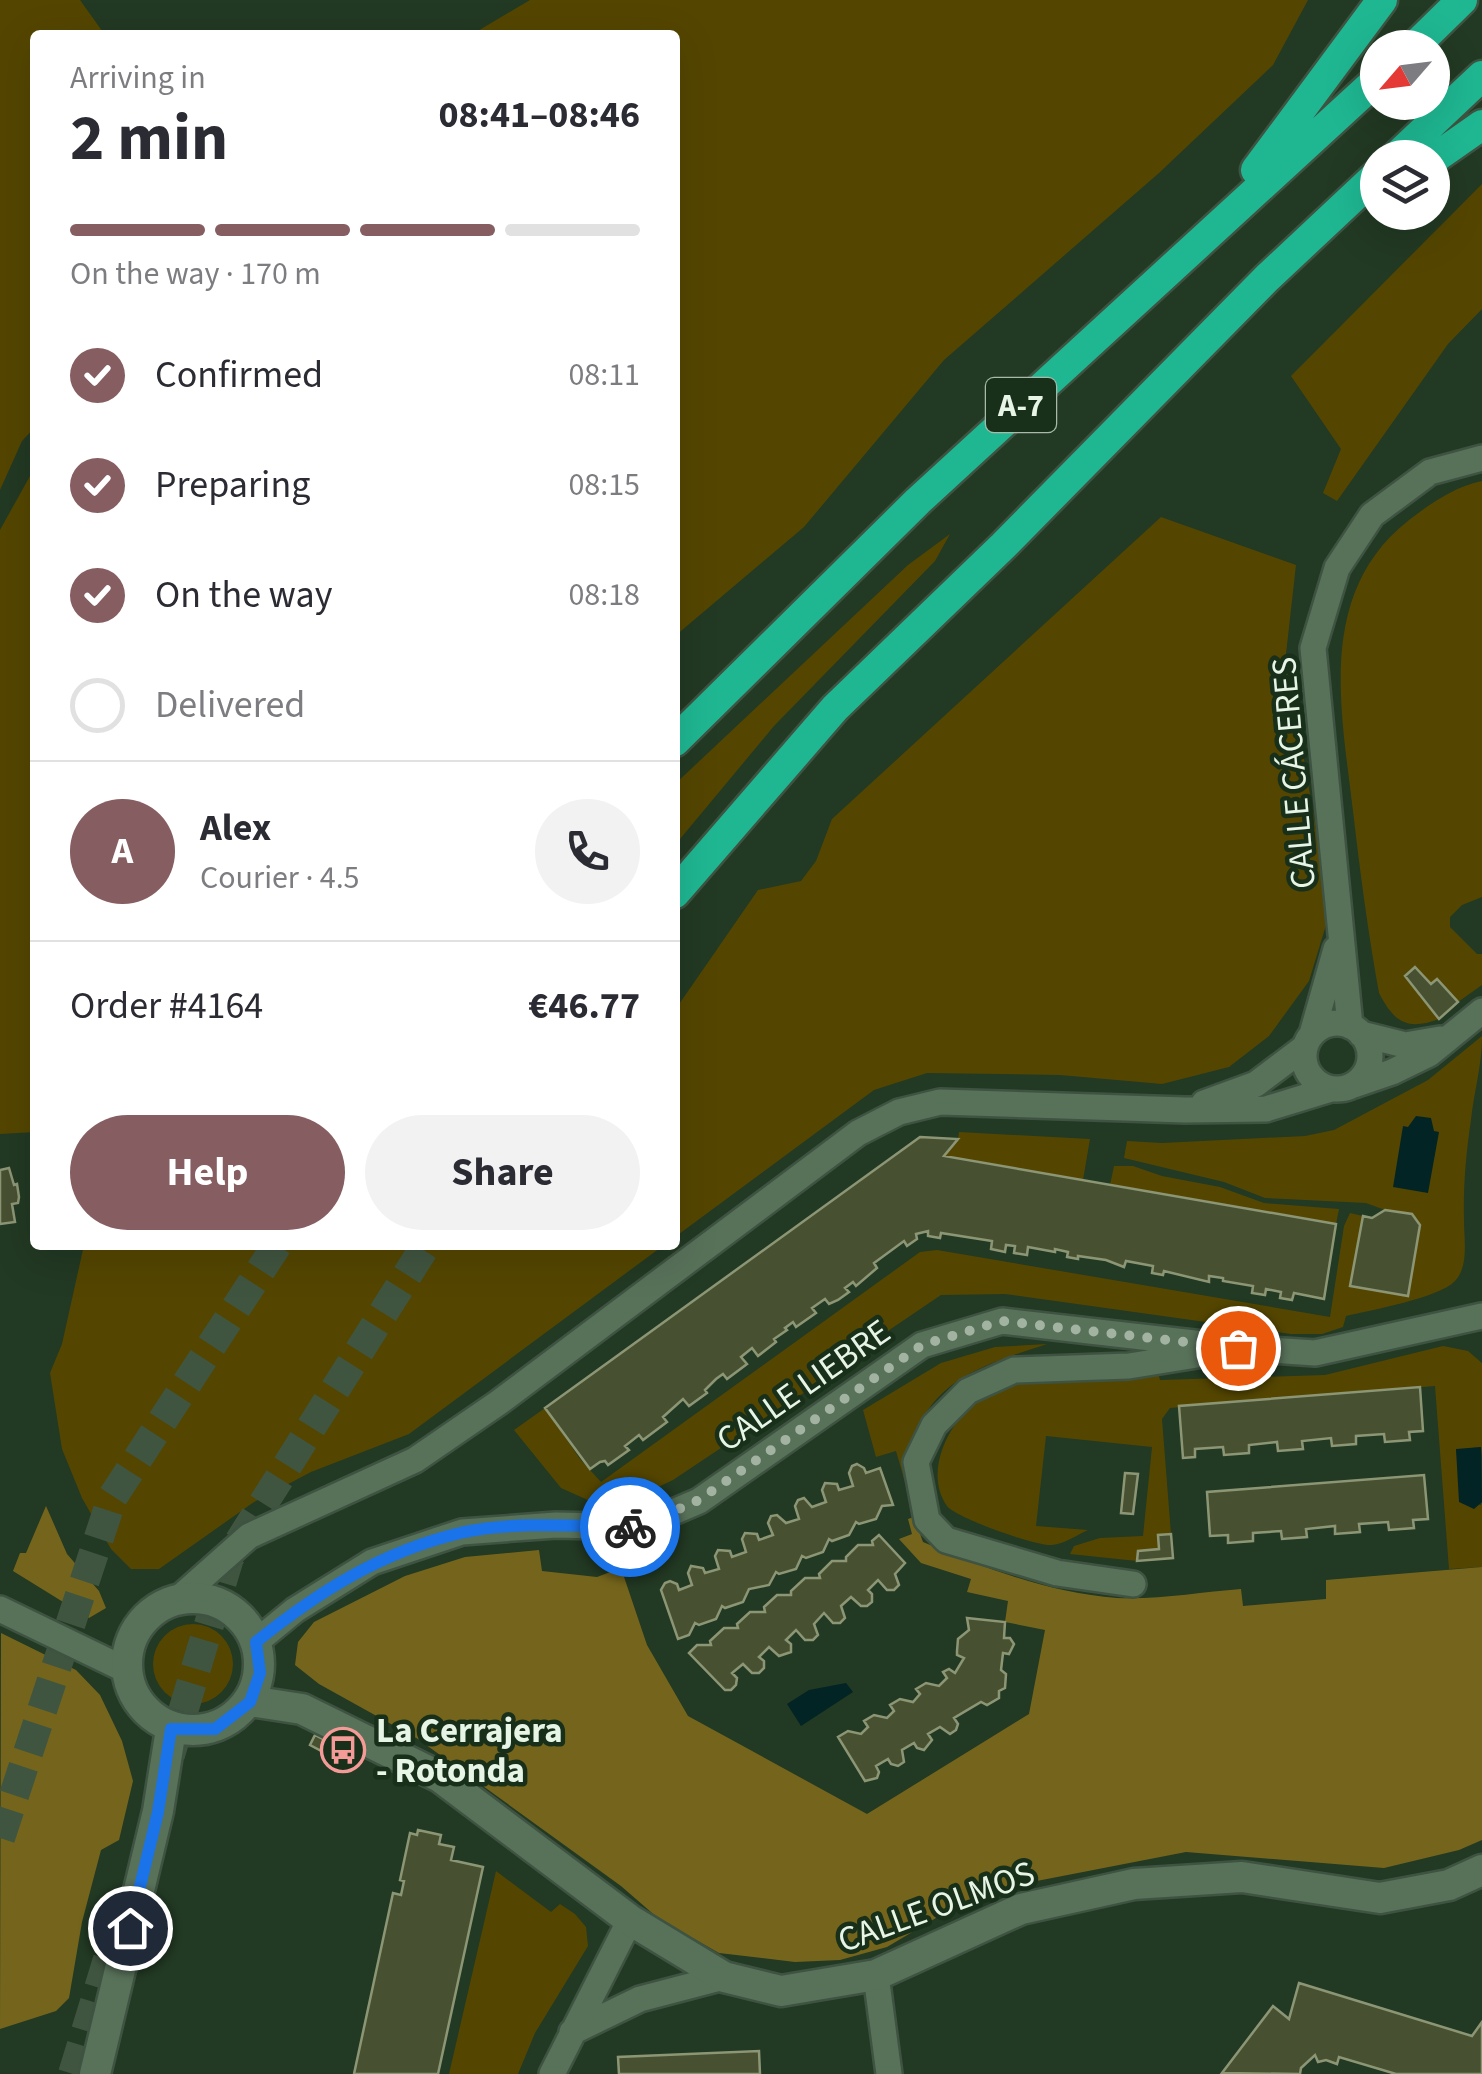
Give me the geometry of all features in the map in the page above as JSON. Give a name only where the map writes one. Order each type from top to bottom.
[{"type":"highway","points":[[1213,228],[1382,0]]},
{"type":"highway","points":[[1431,30],[1462,0]]},
{"type":"highway","points":[[1414,140],[1482,76]]},
{"type":"highway","name":"A-7","points":[[680,737],[918,501],[1360,96]]},
{"type":"highway","points":[[1450,147],[1482,124]]},
{"type":"highway","name":"A-7","points":[[680,887],[835,708],[1003,546],[1267,278],[1360,191]]},
{"type":"highway","points":[[1267,278],[1360,212]]},
{"type":"street","name":"CALLE CÁCERES","points":[[1338,1088],[1356,1083],[1368,1065],[1367,1044],[1355,1030],[1314,648],[1337,568],[1372,515],[1430,472],[1482,458]]},
{"type":"street","name":"CALLE CÁCERES","points":[[1309,1040],[1342,925]]},
{"type":"street","points":[[178,1599],[210,1600],[239,1615],[256,1642],[260,1673],[250,1702],[215,1729],[171,1729],[140,1706],[126,1670],[128,1644],[142,1621],[158,1607],[178,1599],[250,1536],[416,1460],[858,1133],[899,1112],[940,1102],[1266,1110],[1416,1060],[1482,1011]]},
{"type":"street","points":[[1185,1110],[1256,1084],[1330,1024],[1404,1045],[1449,1036]]},
{"type":"street","points":[[1309,1040],[1304,1058],[1312,1078],[1338,1088]]},
{"type":"street","name":"CALLE LIEBRE","points":[[256,1642],[295,1610],[372,1562],[462,1532],[556,1525],[638,1527],[654,1521],[699,1500],[922,1345],[1002,1321],[1315,1353],[1482,1316]]},
{"type":"street","points":[[1133,1584],[1057,1572],[946,1540],[927,1520],[916,1462],[934,1424],[968,1390],[1014,1370],[1129,1366],[1238,1348]]},
{"type":"street","points":[[0,1609],[126,1670]]},
{"type":"street","name":"CALLE OLMOS","points":[[250,1702],[302,1709],[440,1776],[630,1920],[724,1977],[781,1991],[876,1975],[1021,1909],[1134,1884],[1242,1877],[1380,1898],[1449,1885],[1482,1870]]},
{"type":"street","points":[[95,2074],[158,1812],[171,1729]]},
{"type":"street","points":[[552,2074],[630,1920]]},
{"type":"street","points":[[876,1975],[889,2074]]},
{"type":"street","points":[[572,2032],[640,1999],[724,1977]]},
{"type":"shaded area","points":[[0,0],[80,0],[101,30],[30,30],[30,432],[22,441],[0,490]]},
{"type":"shaded area","points":[[530,0],[1308,0],[1273,65],[1159,173],[944,360],[804,527],[680,632],[680,30],[479,30]]},
{"type":"shaded area","points":[[1482,184],[1482,309],[1448,344],[1337,501],[1323,493],[1341,449],[1291,376],[1436,230],[1450,230],[1450,216]]},
{"type":"shaded area","points":[[30,476],[30,1132],[0,1134],[0,530]]},
{"type":"shaded area","points":[[1482,481],[1482,897],[1462,905],[1450,917],[1450,927],[1477,954],[1482,954],[1482,985],[1458,1002],[1436,979],[1419,996],[1439,1019],[1410,1024],[1390,1011],[1379,993],[1361,879],[1341,693],[1347,617],[1359,582],[1379,549],[1434,502]]},
{"type":"shaded area","points":[[1161,517],[1296,565],[1286,654],[1330,912],[1309,981],[1269,1036],[1229,1067],[1162,1084],[1060,1075],[927,1073],[874,1090],[680,1233],[680,1003],[758,890],[801,881],[816,861],[832,819]]},
{"type":"shaded area","points":[[950,534],[935,561],[774,726],[680,839],[680,779],[908,565]]},
{"type":"shaded area","points":[[1482,1036],[1465,1170],[1464,1260],[1455,1281],[1435,1293],[1346,1316],[1343,1327],[1322,1334],[1291,1334],[1005,1294],[941,1295],[673,1480],[637,1497],[590,1501],[561,1488],[514,1430],[545,1408],[601,1482],[920,1252],[937,1250],[1330,1317],[1344,1226],[1350,1213],[1363,1216],[1351,1285],[1412,1214],[1366,1203],[1265,1198],[1224,1182],[1124,1158],[1127,1141],[1305,1136],[1334,1130],[1428,1080]]},
{"type":"shaded area","points":[[959,1132],[1090,1139],[1083,1180],[944,1156]]},
{"type":"shaded area","points":[[1114,1166],[1133,1166],[1220,1187],[1264,1203],[1339,1209],[1336,1224],[1110,1185]]},
{"type":"shaded area","points":[[83,1250],[657,1250],[409,1434],[311,1472],[254,1502],[159,1569],[131,1569],[111,1549],[82,1498],[62,1449],[50,1373],[62,1344]]},
{"type":"shaded area","points":[[1047,1344],[968,1374],[949,1388],[920,1424],[905,1482],[896,1451],[876,1457],[863,1410],[941,1363],[995,1347]]},
{"type":"shaded area","points":[[1443,1346],[1468,1351],[1482,1363],[1482,1456],[1481,1447],[1456,1450],[1464,1502],[1482,1502],[1482,1567],[1449,1569],[1435,1386],[1170,1408],[1162,1419],[1171,1534],[1158,1535],[1159,1549],[1138,1551],[1137,1561],[1070,1554],[1074,1546],[1100,1538],[1143,1536],[1152,1447],[1046,1436],[1036,1526],[1088,1530],[1057,1544],[1031,1541],[965,1517],[947,1506],[940,1491],[940,1457],[955,1425],[979,1399],[1010,1384],[1096,1374],[1158,1373],[1160,1380],[1325,1375]]},
{"type":"shaded area","points":[[46,1506],[67,1554],[99,1591],[106,1608],[89,1618],[13,1571],[20,1553],[26,1553]]},
{"type":"shaded area","points":[[914,1517],[923,1542],[946,1552],[1042,1585],[1117,1598],[1241,1589],[1243,1606],[1326,1599],[1326,1580],[1482,1567],[1482,1840],[1459,1850],[1384,1868],[1186,1852],[1001,1888],[941,1915],[887,1947],[840,1960],[795,1962],[719,1953],[659,1919],[621,1886],[418,1739],[319,1684],[295,1665],[298,1642],[314,1622],[405,1576],[465,1557],[539,1550],[542,1571],[597,1577],[621,1568],[647,1645],[688,1716],[867,1814],[1029,1714],[1045,1630],[1005,1622],[1008,1601],[967,1592],[971,1579],[921,1563],[899,1539],[912,1534],[908,1519]]},
{"type":"shaded area","points":[[193,1624],[208,1627],[221,1636],[230,1649],[230,1679],[221,1692],[208,1701],[193,1704],[178,1701],[165,1692],[156,1679],[153,1664],[156,1649],[165,1636],[178,1627]]},
{"type":"shaded area","points":[[1,1633],[76,1670],[100,1695],[122,1741],[133,1781],[119,1840],[101,1850],[82,1922],[69,1998],[56,2011],[0,2029]]},
{"type":"shaded area","points":[[496,1871],[551,1912],[560,1904],[575,1914],[586,1927],[588,1946],[535,2033],[518,2074],[449,2074]]},
{"type":"water","points":[[1416,1116],[1431,1118],[1434,1131],[1439,1132],[1428,1193],[1393,1187],[1403,1126],[1408,1127]]},
{"type":"water","points":[[1481,1447],[1482,1502],[1474,1509],[1459,1502],[1456,1449]]},
{"type":"water","points":[[846,1683],[853,1692],[801,1726],[787,1704],[809,1690]]},
{"type":"building","points":[[1415,967],[1431,984],[1437,979],[1458,1002],[1439,1019],[1405,976]]},
{"type":"building","points":[[920,1137],[958,1139],[944,1156],[1336,1224],[1324,1299],[1294,1293],[1292,1300],[1280,1298],[1281,1292],[1266,1289],[1265,1295],[1252,1293],[1253,1286],[1223,1278],[1209,1276],[1209,1282],[1164,1271],[1163,1275],[1152,1273],[1153,1266],[1126,1261],[1124,1267],[1106,1260],[1067,1257],[1068,1252],[1055,1249],[1028,1247],[1027,1255],[1014,1253],[1015,1246],[1006,1245],[1005,1252],[991,1249],[992,1241],[941,1233],[940,1238],[928,1236],[928,1231],[916,1234],[917,1239],[907,1246],[904,1241],[874,1263],[877,1268],[856,1286],[853,1282],[845,1288],[849,1292],[838,1300],[829,1304],[825,1299],[812,1308],[816,1313],[796,1327],[793,1322],[758,1356],[752,1348],[741,1357],[747,1364],[727,1379],[723,1374],[716,1379],[705,1390],[707,1393],[689,1406],[683,1399],[663,1417],[667,1422],[643,1440],[639,1435],[625,1446],[629,1450],[608,1465],[600,1462],[590,1469],[545,1408]]},
{"type":"building","points":[[9,1168],[19,1197],[18,1203],[12,1204],[15,1222],[0,1224],[0,1170]]},
{"type":"building","points":[[1385,1210],[1412,1214],[1420,1225],[1408,1296],[1350,1286],[1363,1216],[1372,1218]]},
{"type":"building","points":[[1420,1387],[1423,1431],[1409,1432],[1410,1440],[1385,1442],[1384,1434],[1356,1436],[1356,1444],[1332,1446],[1331,1438],[1302,1441],[1303,1449],[1278,1451],[1277,1442],[1249,1445],[1249,1453],[1224,1455],[1223,1447],[1195,1449],[1195,1457],[1183,1458],[1179,1406]]},
{"type":"building","points":[[857,1464],[866,1473],[880,1468],[893,1505],[882,1506],[876,1519],[856,1522],[849,1535],[829,1539],[823,1552],[802,1556],[796,1569],[776,1572],[769,1585],[749,1589],[743,1602],[722,1606],[716,1619],[695,1623],[689,1635],[678,1639],[661,1590],[665,1583],[677,1584],[679,1590],[692,1585],[688,1573],[691,1566],[703,1568],[705,1573],[719,1569],[715,1556],[718,1550],[730,1551],[732,1557],[746,1552],[742,1539],[745,1533],[757,1534],[759,1540],[773,1535],[768,1523],[771,1516],[777,1515],[786,1523],[799,1519],[795,1506],[798,1500],[804,1498],[812,1507],[826,1502],[822,1490],[825,1483],[837,1484],[839,1490],[853,1486],[849,1473]]},
{"type":"building","points":[[1125,1473],[1138,1474],[1133,1514],[1121,1513]]},
{"type":"building","points":[[1424,1475],[1428,1519],[1413,1520],[1414,1528],[1389,1530],[1388,1522],[1359,1524],[1360,1532],[1335,1534],[1335,1526],[1306,1529],[1307,1537],[1282,1539],[1281,1531],[1253,1533],[1253,1541],[1228,1543],[1228,1535],[1210,1536],[1207,1492]]},
{"type":"building","points":[[1171,1534],[1173,1558],[1137,1561],[1138,1551],[1159,1549],[1158,1535]]},
{"type":"building","points":[[879,1535],[905,1563],[895,1574],[899,1585],[894,1590],[887,1590],[878,1580],[868,1590],[872,1602],[867,1606],[851,1597],[841,1606],[845,1618],[840,1623],[833,1623],[824,1613],[814,1624],[818,1635],[813,1640],[805,1640],[796,1630],[786,1640],[791,1644],[791,1652],[779,1656],[769,1647],[759,1657],[764,1668],[759,1673],[752,1673],[743,1664],[732,1673],[737,1678],[731,1690],[725,1690],[689,1653],[697,1645],[711,1645],[710,1641],[724,1628],[738,1628],[737,1624],[750,1612],[765,1612],[764,1607],[777,1595],[791,1595],[805,1578],[820,1578],[819,1574],[832,1561],[846,1561],[858,1545],[873,1545]]},
{"type":"building","points":[[967,1618],[1005,1622],[1004,1638],[1010,1638],[1014,1644],[1009,1654],[1003,1653],[1005,1688],[999,1691],[999,1698],[987,1705],[981,1702],[954,1718],[958,1724],[950,1734],[940,1727],[928,1734],[932,1740],[924,1750],[914,1743],[902,1750],[904,1762],[898,1766],[888,1759],[876,1766],[877,1778],[865,1781],[838,1737],[848,1731],[861,1734],[868,1727],[864,1721],[874,1715],[887,1718],[894,1711],[890,1705],[900,1699],[913,1702],[920,1694],[916,1689],[926,1683],[939,1686],[947,1678],[943,1672],[949,1669],[955,1673],[964,1658],[957,1651],[958,1639],[969,1630]]},
{"type":"building","points":[[315,1735],[334,1745],[329,1755],[310,1745]]},
{"type":"building","points":[[418,1830],[441,1835],[439,1844],[454,1847],[451,1860],[483,1867],[438,2074],[354,2074],[393,1893],[401,1895],[404,1881],[400,1880],[410,1833],[417,1835]]},
{"type":"building","points":[[1299,1983],[1472,2036],[1482,2022],[1482,2074],[1396,2074],[1339,2057],[1337,2064],[1318,2062],[1315,2055],[1300,2074],[1222,2073],[1273,2006],[1289,2019]]},
{"type":"building","points":[[759,2051],[760,2074],[619,2074],[618,2057]]},
{"type":"tunnel","points":[[0,1838],[112,1498],[274,1250]]},
{"type":"tunnel","points":[[170,1755],[229,1558],[423,1250]]},
{"type":"tunnel","points":[[73,2074],[116,1933]]},
{"type":"way so far","points":[[630,1527],[699,1500],[922,1345],[1002,1321],[1238,1348]]},
{"type":"place","name":"La Cerrajera - Rotonda","points":[[343,1750]]},
{"type":"route","points":[[130,1928],[158,1812],[171,1729],[215,1729],[250,1702],[260,1673],[256,1642],[295,1610],[372,1562],[462,1532],[556,1525],[630,1527]]}]
